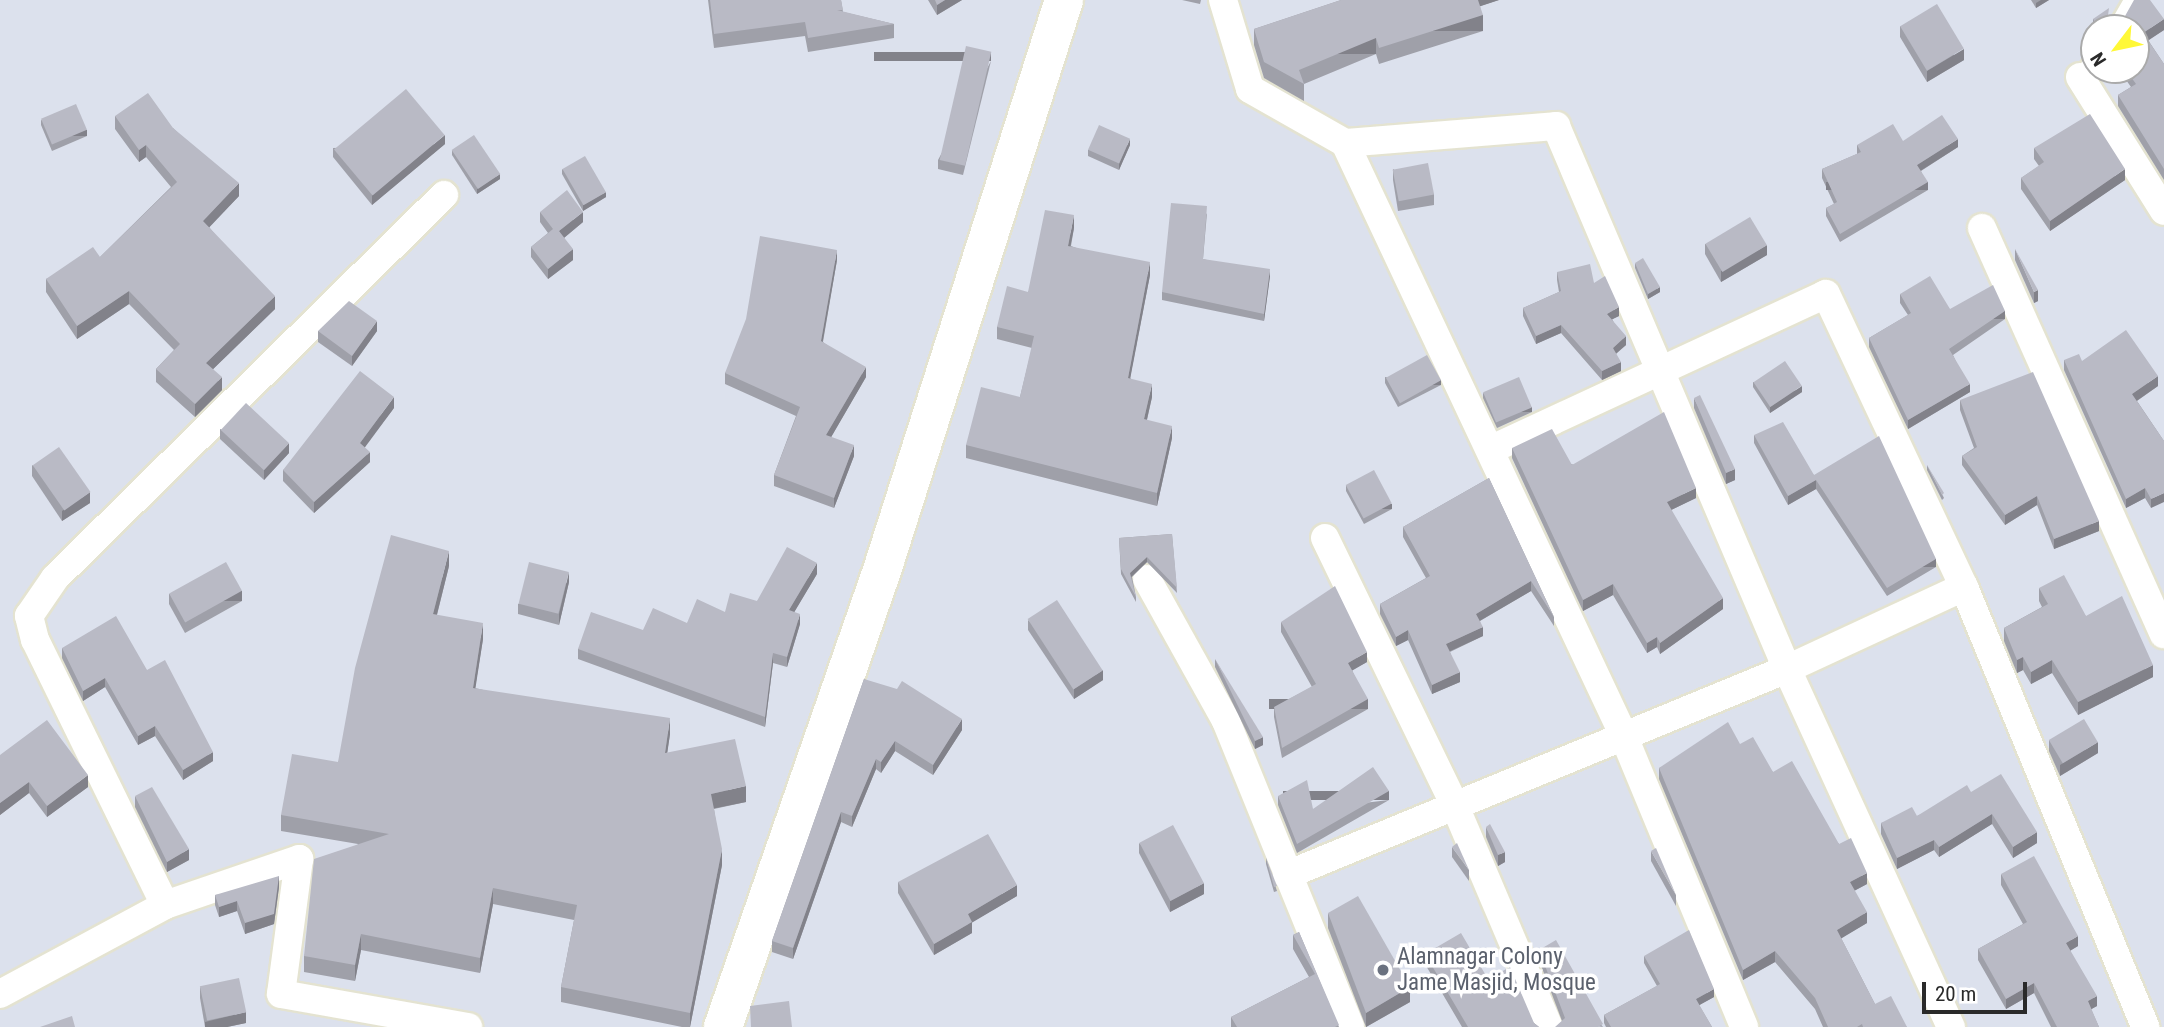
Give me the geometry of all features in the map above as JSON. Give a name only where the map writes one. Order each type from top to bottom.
[{"type":"main road","points":[[723,1027],[885,561],[1064,0]]},
{"type":"street","points":[[1223,0],[1250,89],[1345,143],[1556,126],[1657,369],[1787,669],[1951,1027]]},
{"type":"street","points":[[2096,84],[2164,211]]},
{"type":"street","points":[[1345,143],[1492,449],[1622,732],[1744,1027]]},
{"type":"street","points":[[165,905],[35,640],[29,616],[55,578],[444,195]]},
{"type":"street","points":[[1982,228],[2164,634]]},
{"type":"street","points":[[1492,449],[1657,369],[1826,294],[1964,587],[2145,1023]]},
{"type":"street","points":[[1325,538],[1455,806],[1549,1027]]},
{"type":"street","points":[[1147,579],[1226,721],[1350,1027]]},
{"type":"street","points":[[1287,875],[1455,806],[1622,732],[1787,669],[1964,587]]},
{"type":"street","points":[[0,993],[165,905],[299,859],[281,994],[468,1027]]},
{"type":"building","points":[[710,0],[841,0],[843,10],[837,10],[894,24],[808,38],[805,22],[714,34]]},
{"type":"building","points":[[1341,0],[1478,0],[1483,15],[1379,48],[1376,38],[1299,70],[1304,84],[1264,62],[1254,29]]},
{"type":"building","points":[[2134,0],[2150,0],[2164,19],[2150,28],[2150,14],[2126,14]]},
{"type":"building","points":[[1937,4],[1964,49],[1927,71],[1900,26]]},
{"type":"building","points":[[2150,43],[2164,64],[2164,169],[2118,95],[2136,84],[2150,84]]},
{"type":"building","points":[[966,46],[991,52],[965,166],[940,160]]},
{"type":"building","points":[[406,89],[445,135],[373,195],[334,149]]},
{"type":"building","points":[[148,93],[173,128],[239,183],[203,221],[275,296],[206,363],[222,377],[195,404],[156,369],[180,344],[129,291],[77,326],[46,279],[93,247],[100,257],[177,182],[146,145],[139,150],[115,116]]},
{"type":"building","points":[[76,104],[87,130],[52,145],[41,119]]},
{"type":"building","points":[[2090,114],[2125,169],[2050,221],[2021,178],[2044,162],[2034,148]]},
{"type":"building","points":[[1942,115],[1958,139],[1917,165],[1928,182],[1840,234],[1826,208],[1837,202],[1822,169],[1861,152],[1857,145],[1893,124],[1903,141]]},
{"type":"building","points":[[1099,125],[1130,139],[1119,163],[1088,150]]},
{"type":"building","points":[[474,135],[500,174],[478,189],[452,150]]},
{"type":"building","points":[[585,156],[606,192],[583,205],[562,169]]},
{"type":"building","points":[[1428,163],[1434,194],[1399,201],[1393,170]]},
{"type":"building","points":[[567,190],[583,212],[559,231],[573,249],[548,269],[531,247],[553,229],[540,212]]},
{"type":"building","points":[[1171,203],[1207,206],[1203,259],[1270,269],[1264,314],[1162,292]]},
{"type":"building","points":[[1045,210],[1074,215],[1068,246],[1150,262],[1128,378],[1152,384],[1144,419],[1172,426],[1157,493],[966,445],[981,387],[1020,397],[1034,336],[997,327],[1007,286],[1028,292]]},
{"type":"building","points":[[1750,217],[1767,245],[1722,272],[1705,244]]},
{"type":"building","points":[[760,236],[837,250],[821,341],[866,367],[826,435],[854,445],[834,498],[774,475],[800,407],[725,373],[746,319]]},
{"type":"building","points":[[2015,249],[2038,290],[2034,292]]},
{"type":"building","points":[[1643,258],[1660,287],[1648,294],[1635,263]]},
{"type":"building","points":[[1590,264],[1594,283],[1605,276],[1619,307],[1607,314],[1626,336],[1613,348],[1621,362],[1602,371],[1561,325],[1536,336],[1523,308],[1561,291],[1557,272]]},
{"type":"building","points":[[1930,276],[1950,309],[1993,285],[2005,311],[1949,349],[1970,384],[1908,420],[1869,338],[1911,313],[1900,294]]},
{"type":"building","points":[[349,301],[377,321],[352,356],[318,331]]},
{"type":"building","points":[[2126,330],[2158,376],[2132,394],[2164,441],[2164,493],[2151,499],[2145,488],[2126,499],[2064,360],[2079,354],[2082,361]]},
{"type":"building","points":[[1427,355],[1441,380],[1400,403],[1386,378]]},
{"type":"building","points":[[1785,361],[1802,386],[1770,407],[1753,382]]},
{"type":"building","points":[[360,371],[394,397],[360,443],[370,452],[314,502],[283,470]]},
{"type":"building","points":[[2033,372],[2099,521],[2054,539],[2037,496],[2005,515],[1962,456],[1977,447],[1960,400]]},
{"type":"building","points":[[1519,377],[1532,407],[1496,423],[1483,392]]},
{"type":"building","points":[[1700,395],[1735,469],[1726,473],[1694,398]]},
{"type":"building","points":[[246,403],[289,443],[264,470],[221,430]]},
{"type":"building","points":[[1664,412],[1696,488],[1667,502],[1723,598],[1660,643],[1657,637],[1647,643],[1613,584],[1583,600],[1512,448],[1552,429],[1572,465]]},
{"type":"building","points":[[1783,422],[1814,475],[1879,436],[1936,559],[1887,588],[1816,480],[1788,496],[1754,435]]},
{"type":"building","points":[[59,447],[91,492],[64,510],[33,465]]},
{"type":"building","points":[[1927,465],[1944,493],[1942,495]]},
{"type":"building","points":[[1374,470],[1392,504],[1364,519],[1346,485]]},
{"type":"building","points":[[1489,478],[1554,617],[1531,581],[1476,614],[1483,627],[1446,644],[1460,672],[1432,685],[1408,630],[1396,637],[1380,604],[1430,576],[1403,527]]},
{"type":"building","points":[[1172,534],[1177,588],[1147,557],[1130,573],[1136,597],[1121,569],[1119,538]]},
{"type":"building","points":[[391,535],[449,551],[433,614],[483,623],[473,688],[670,718],[665,753],[735,739],[746,786],[711,794],[722,849],[690,1013],[561,987],[577,905],[493,888],[480,958],[361,934],[355,965],[304,956],[314,859],[389,834],[281,815],[292,754],[338,762],[355,668]]},
{"type":"building","points":[[787,547],[817,563],[789,610],[800,614],[787,657],[773,653],[765,717],[578,649],[591,612],[643,630],[653,608],[687,623],[697,599],[725,612],[730,593],[757,601]]},
{"type":"building","points":[[226,562],[242,591],[185,622],[169,594]]},
{"type":"building","points":[[529,562],[569,572],[558,614],[519,604]]},
{"type":"building","points":[[2064,575],[2086,616],[2122,596],[2153,665],[2078,702],[2052,660],[2031,672],[2023,657],[2017,660],[2004,628],[2048,604],[2039,588]]},
{"type":"building","points":[[1335,586],[1367,652],[1348,663],[1368,699],[1282,748],[1274,707],[1316,684],[1281,622]]},
{"type":"building","points":[[1057,600],[1103,670],[1073,690],[1028,619]]},
{"type":"building","points":[[116,616],[147,670],[165,660],[213,752],[183,770],[155,726],[138,736],[105,678],[83,691],[62,648]]},
{"type":"building","points":[[1215,659],[1263,737],[1255,741]]},
{"type":"building","points":[[864,679],[897,689],[902,681],[962,719],[933,765],[895,741],[881,762],[876,759],[852,816],[841,812],[793,948],[772,941]]},
{"type":"building","points":[[2084,719],[2098,742],[2063,763],[2049,740]]},
{"type":"building","points":[[47,720],[88,775],[47,806],[29,782],[0,803],[0,755]]},
{"type":"building","points":[[1728,722],[1740,744],[1753,737],[1773,772],[1792,761],[1839,844],[1851,838],[1867,873],[1850,882],[1867,912],[1837,930],[1875,1004],[1891,996],[1907,1027],[1863,1027],[1862,1024],[1857,1027],[1828,1027],[1815,998],[1775,951],[1743,970],[1659,768]]},
{"type":"building","points":[[1373,767],[1389,791],[1297,844],[1278,796],[1307,780],[1313,809]]},
{"type":"building","points":[[2001,774],[2037,832],[2013,847],[1992,814],[1939,847],[1934,840],[1897,858],[1881,823],[1912,807],[1917,816],[1967,785],[1971,792]]},
{"type":"building","points":[[152,787],[189,849],[167,862],[135,796]]},
{"type":"building","points":[[1490,824],[1505,852],[1498,855],[1486,827]]},
{"type":"building","points":[[1173,825],[1204,883],[1170,901],[1139,843]]},
{"type":"building","points":[[988,834],[1017,885],[968,914],[972,922],[934,944],[898,882]]},
{"type":"building","points":[[1457,843],[1469,870],[1452,847]]},
{"type":"building","points":[[1656,848],[1676,895],[1651,851]]},
{"type":"building","points":[[2034,856],[2078,936],[2066,943],[2097,996],[2088,1001],[2099,1027],[2057,1027],[2034,983],[2006,999],[1978,949],[2027,922],[2001,874]]},
{"type":"building","points":[[1266,858],[1277,886],[1274,887]]},
{"type":"building","points":[[279,876],[274,914],[245,923],[237,901],[219,907],[215,895]]},
{"type":"building","points":[[1358,896],[1410,987],[1366,1013],[1328,913]]},
{"type":"building","points":[[1689,930],[1714,989],[1696,999],[1712,1027],[1611,1027],[1604,1015],[1660,984],[1644,956]]},
{"type":"building","points":[[1299,932],[1339,1025],[1237,1027],[1231,1017],[1315,974],[1293,935]]},
{"type":"building","points":[[1461,933],[1488,979],[1510,967],[1534,1023],[1539,1027],[1468,1027],[1425,954]]},
{"type":"building","points":[[1556,940],[1603,1024],[1598,1027],[1555,1027],[1565,1018],[1539,950]]},
{"type":"building","points":[[239,978],[246,1012],[207,1021],[200,986]]},
{"type":"building","points":[[789,1001],[792,1027],[751,1027],[750,1006]]},
{"type":"building","points":[[72,1016],[75,1027],[40,1027]]},
{"type":"place","name":"Alamnagar Colony Jame Masjid, Mosque","points":[[1383,970]]}]
